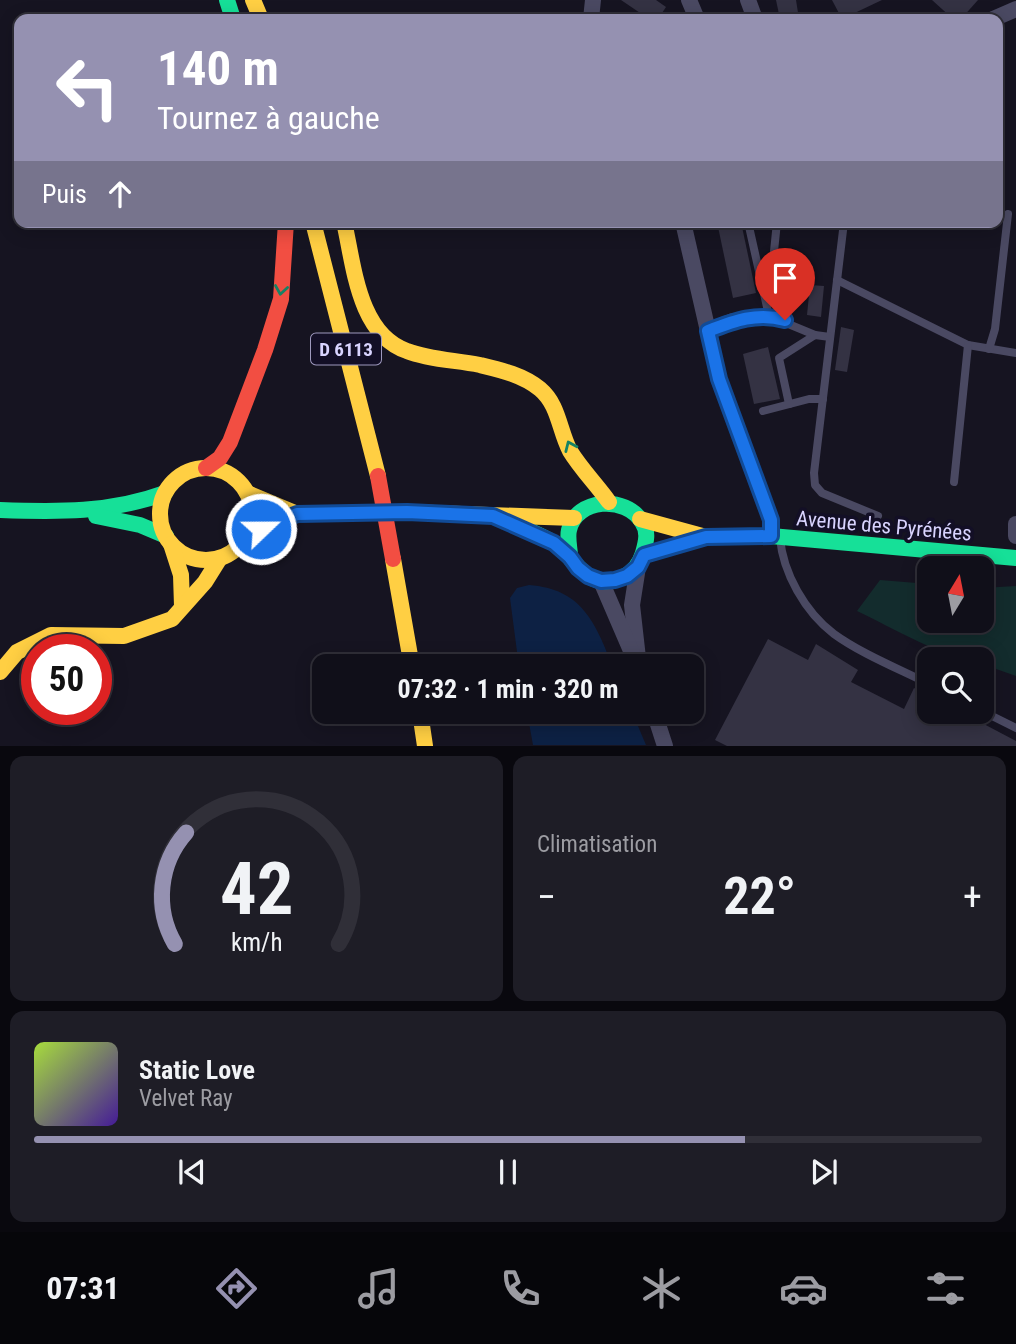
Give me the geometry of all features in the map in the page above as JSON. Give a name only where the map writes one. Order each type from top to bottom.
[{"type":"main road","points":[[183,607],[180,575],[161,522],[160,507],[165,493],[182,474],[206,468],[220,458],[230,442],[281,299],[286,228]]},
{"type":"main road","name":"D 6113","points":[[315,228],[378,477],[410,654]]},
{"type":"main road","name":"D 6113","points":[[331,228],[358,330]]},
{"type":"main road","points":[[346,228],[365,304],[373,324],[388,342],[410,352],[492,367],[518,376],[541,390],[555,408],[572,454],[609,502]]},
{"type":"main road","name":"D 6113","points":[[368,368],[378,477]]},
{"type":"main road","points":[[0,510],[79,513],[140,525],[194,558],[220,558],[237,549],[248,534],[252,521],[252,506],[247,493],[230,474],[206,468]]},
{"type":"main road","points":[[79,513],[138,505],[165,493]]},
{"type":"main road","points":[[247,493],[297,514]]},
{"type":"main road","points":[[493,516],[554,543],[578,568],[601,581],[627,576],[641,561],[647,542],[640,519],[621,504],[596,503],[584,509],[574,518],[568,531],[570,557]]},
{"type":"main road","points":[[248,534],[297,514],[407,512],[574,518]]},
{"type":"main road","name":"Avenue des Pyrénées","points":[[640,519],[706,537],[775,537],[1015,554]]},
{"type":"main road","name":"Avenue des Pyrénées","points":[[641,561],[706,537]]},
{"type":"main road","points":[[0,672],[17,652],[51,635],[124,636],[172,619],[205,582],[220,558]]},
{"type":"main road","points":[[422,724],[425,746]]},
{"type":"street","points":[[683,228],[719,379],[775,537]]},
{"type":"street","points":[[708,331],[733,321]]},
{"type":"street","points":[[1016,524],[1016,536]]},
{"type":"street","points":[[637,654],[632,605],[641,561]]},
{"type":"street","points":[[601,581],[632,654]]},
{"type":"street","points":[[657,724],[665,746]]},
{"type":"lane","points":[[989,349],[995,329],[1008,214]]},
{"type":"lane","points":[[749,228],[769,316]]},
{"type":"lane","points":[[763,289],[772,271],[776,228]]},
{"type":"lane","points":[[843,228],[814,473],[816,485],[822,493],[878,516]]},
{"type":"lane","points":[[837,280],[968,345],[1016,353]]},
{"type":"lane","points":[[733,321],[769,316],[815,335],[830,337]]},
{"type":"lane","points":[[789,404],[779,358],[815,335]]},
{"type":"lane","points":[[954,482],[968,345]]},
{"type":"lane","points":[[763,411],[823,398]]},
{"type":"lane","points":[[775,537],[789,576],[816,617],[835,634],[917,678]]},
{"type":"lane","points":[[994,717],[1016,728]]},
{"type":"green space","points":[[880,580],[917,583],[917,634],[994,634],[994,587],[1016,586],[1016,676],[994,668],[994,647],[930,647],[857,611]]},
{"type":"water","points":[[529,585],[547,588],[574,601],[592,622],[608,654],[517,654],[510,598],[517,588]]},
{"type":"water","points":[[529,724],[637,724],[646,745],[533,745]]},
{"type":"building","points":[[621,0],[656,0],[666,7],[661,14],[642,14]]},
{"type":"building","points":[[776,0],[796,0],[798,14],[779,14]]},
{"type":"building","points":[[832,0],[882,0],[853,14],[839,14]]},
{"type":"building","points":[[932,0],[978,0],[965,14],[947,14]]},
{"type":"building","points":[[718,228],[742,228],[756,293],[733,298]]},
{"type":"building","points":[[810,285],[824,286],[821,317],[807,315]]},
{"type":"building","points":[[841,327],[854,330],[847,372],[835,370]]},
{"type":"building","points":[[768,347],[780,399],[754,404],[743,354]]},
{"type":"building","points":[[768,639],[808,660],[816,644],[858,670],[851,682],[904,709],[914,688],[917,690],[917,724],[984,724],[1016,741],[1016,746],[727,746],[715,740]]},
{"type":"traffic: fast","points":[[227,0],[231,14]]},
{"type":"traffic: fast","points":[[0,510],[63,511],[104,508],[165,493]]},
{"type":"traffic: fast","points":[[493,516],[552,542],[583,572],[599,581],[623,577],[636,567],[645,545],[644,526],[635,513],[625,507],[614,504],[591,506],[573,519],[568,540],[570,557]]},
{"type":"traffic: fast","points":[[96,516],[140,525],[166,536]]},
{"type":"traffic: fast","points":[[644,555],[706,537],[771,536],[1016,558]]},
{"type":"traffic: slow","points":[[253,0],[259,14]]},
{"type":"traffic: slow","points":[[315,228],[378,476]]},
{"type":"traffic: slow","points":[[345,228],[361,296],[378,330],[407,351],[504,371],[540,389],[555,410],[570,451],[609,502]]},
{"type":"traffic: slow","points":[[206,468],[224,471],[239,481],[249,496],[252,514],[249,532],[239,547],[224,557],[206,560],[188,557],[173,547],[163,532],[160,514],[163,496],[173,481],[188,471],[206,468]]},
{"type":"traffic: slow","points":[[247,493],[297,514]]},
{"type":"traffic: slow","points":[[248,534],[297,514],[407,512],[574,518]]},
{"type":"traffic: slow","points":[[640,519],[706,537]]},
{"type":"traffic: slow","points":[[171,544],[181,575],[182,606]]},
{"type":"traffic: slow","points":[[0,672],[17,652],[51,635],[124,636],[172,619],[205,582],[220,558]]},
{"type":"traffic: slow","points":[[393,559],[410,654]]},
{"type":"traffic: slow","points":[[422,724],[425,746]]},
{"type":"traffic: jam","points":[[206,468],[220,458],[230,442],[265,350],[281,299],[286,228]]},
{"type":"traffic: jam","points":[[378,476],[393,559]]},
{"type":"route","points":[[261,529],[297,514],[407,512],[493,516],[554,543],[578,568],[601,581],[627,576],[638,567],[644,555],[706,537],[771,536],[771,520],[719,379],[708,331],[756,316],[785,320]]}]
